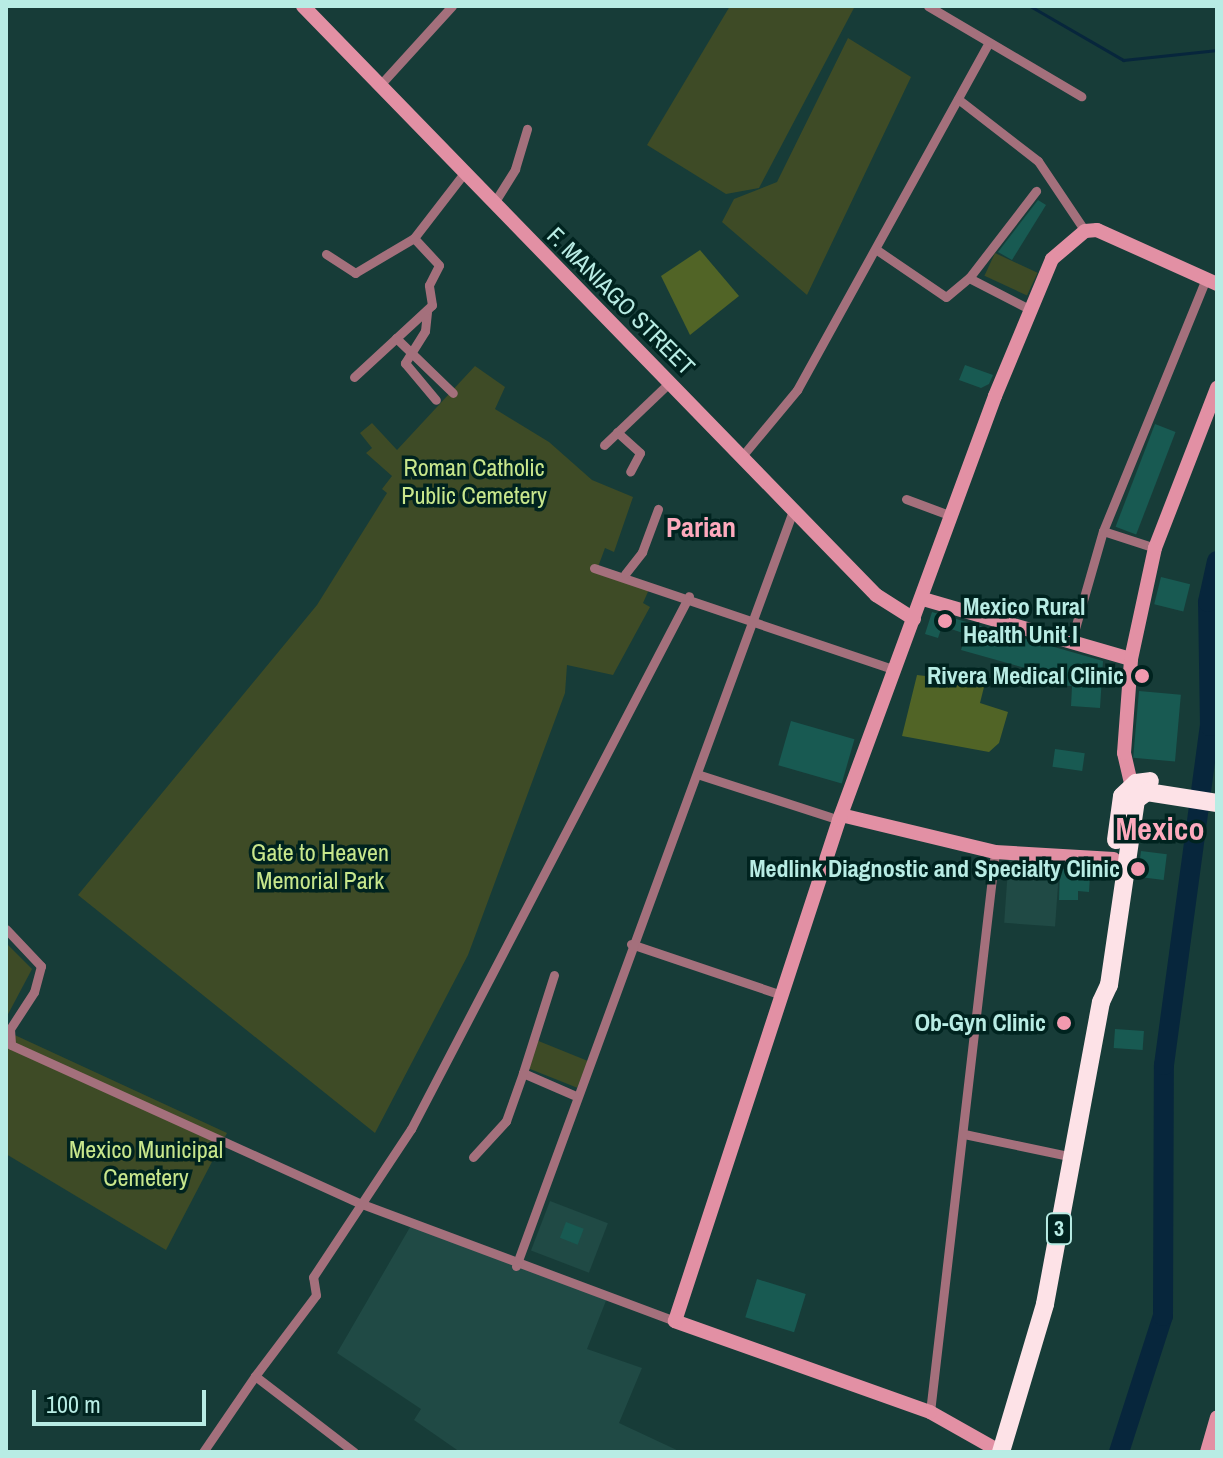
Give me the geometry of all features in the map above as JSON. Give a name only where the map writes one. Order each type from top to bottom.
[{"type":"highway","points":[[1132,794],[1147,781],[1217,803]]},
{"type":"highway","points":[[1169,788],[1217,790]]},
{"type":"highway","name":"3","points":[[1001,1452],[1033,1361],[1101,1002],[1119,806],[1132,794]]},
{"type":"highway","name":"3","points":[[1101,1002],[1109,985],[1132,794]]},
{"type":"main road","name":"F. MANIAGO STREET","points":[[303,6],[876,595],[914,619]]},
{"type":"main road","points":[[1001,1452],[930,1412],[675,1321],[779,994],[840,818],[893,669],[923,599],[949,515],[1052,259],[1085,231],[1110,234],[1211,281]]},
{"type":"main road","points":[[1132,794],[1124,726],[1131,659],[1155,548],[1217,388]]},
{"type":"main road","points":[[923,599],[1072,639],[1131,659]]},
{"type":"main road","points":[[840,818],[995,852],[1114,859]]},
{"type":"main road","points":[[1207,1452],[1217,1417]]},
{"type":"street","points":[[380,85],[452,6]]},
{"type":"street","points":[[928,6],[1081,96]]},
{"type":"street","points":[[743,455],[797,390],[988,44]]},
{"type":"street","points":[[958,99],[1038,161],[1085,231]]},
{"type":"street","points":[[494,203],[515,169],[527,129]]},
{"type":"street","points":[[326,254],[355,273],[414,238],[465,172]]},
{"type":"street","points":[[877,250],[926,280],[941,297],[969,278],[1036,191]]},
{"type":"street","points":[[414,238],[439,265],[429,285],[427,312],[405,363],[436,400]]},
{"type":"street","points":[[969,278],[1031,310]]},
{"type":"street","points":[[1072,639],[1103,531],[1211,281]]},
{"type":"street","points":[[354,377],[414,317],[427,312]]},
{"type":"street","points":[[396,338],[453,393]]},
{"type":"street","points":[[604,445],[670,382]]},
{"type":"street","points":[[617,432],[640,453],[630,472]]},
{"type":"street","points":[[906,499],[949,515]]},
{"type":"street","points":[[516,1266],[631,944],[794,508]]},
{"type":"street","points":[[625,574],[642,552],[658,509]]},
{"type":"street","points":[[1103,531],[1155,548]]},
{"type":"street","points":[[594,568],[625,574],[689,596],[750,622],[893,669]]},
{"type":"street","points":[[203,1452],[316,1295],[311,1281],[411,1129],[525,901],[689,596]]},
{"type":"street","points":[[697,774],[840,818]]},
{"type":"street","points":[[930,1412],[995,852]]},
{"type":"street","points":[[6,929],[41,966],[34,992],[10,1029],[11,1045],[362,1204],[516,1266],[675,1321]]},
{"type":"street","points":[[631,944],[779,994]]},
{"type":"street","points":[[473,1157],[506,1121],[554,975]]},
{"type":"street","points":[[523,1073],[576,1096]]},
{"type":"street","points":[[964,1134],[1073,1157]]},
{"type":"street","points":[[255,1376],[354,1452]]},
{"type":"shaded area","points":[[1009,854],[1060,858],[1055,926],[1004,923]]},
{"type":"shaded area","points":[[550,1201],[608,1223],[589,1273],[531,1250]]},
{"type":"shaded area","points":[[413,1222],[609,1293],[587,1349],[642,1368],[619,1423],[681,1452],[460,1452],[414,1420],[421,1409],[337,1353]]},
{"type":"green space","points":[[730,6],[855,6],[759,188],[726,194],[647,145]]},
{"type":"green space","points":[[848,38],[911,77],[807,295],[722,222],[734,199],[777,182]]},
{"type":"green space","points":[[700,250],[739,296],[690,335],[661,276]]},
{"type":"green space","points":[[995,253],[1038,273],[1027,296],[984,276]]},
{"type":"green space","name":"Gate to Heaven Memorial Park","points":[[475,366],[505,387],[495,409],[549,442],[592,480],[633,497],[614,552],[605,548],[598,567],[651,585],[643,603],[650,607],[613,675],[567,665],[565,693],[468,955],[375,1133],[78,895],[317,605],[387,493],[382,489],[392,476],[366,453],[372,448],[360,433],[372,423],[397,450]]},
{"type":"green space","points":[[917,675],[985,683],[980,703],[1008,712],[999,743],[989,752],[902,736]]},
{"type":"green space","points":[[6,943],[32,969],[6,1018]]},
{"type":"green space","name":"Mexico Municipal Cemetery","points":[[6,1031],[227,1133],[166,1250],[6,1154]]},
{"type":"green space","points":[[536,1040],[588,1061],[577,1088],[525,1067]]},
{"type":"building","points":[[1038,200],[1046,205],[1012,260],[998,252]]},
{"type":"building","points":[[965,365],[993,375],[989,384],[981,388],[959,380]]},
{"type":"building","points":[[1155,424],[1176,432],[1136,535],[1116,527]]},
{"type":"building","points":[[1161,577],[1190,584],[1183,611],[1154,604]]},
{"type":"building","points":[[932,612],[1103,661],[1100,708],[1071,706],[1072,686],[1049,685],[1050,675],[961,650],[966,634],[942,626],[938,638],[925,634]]},
{"type":"building","points":[[1139,691],[1181,695],[1175,761],[1133,758]]},
{"type":"building","points":[[791,721],[854,739],[842,783],[778,765]]},
{"type":"building","points":[[1055,749],[1085,753],[1082,771],[1052,767]]},
{"type":"building","points":[[1141,851],[1167,854],[1164,880],[1138,877]]},
{"type":"building","points":[[1060,868],[1090,876],[1089,892],[1078,891],[1078,900],[1059,900]]},
{"type":"building","points":[[1115,1029],[1144,1031],[1143,1050],[1114,1048]]},
{"type":"building","points":[[566,1222],[584,1229],[578,1245],[560,1238]]},
{"type":"building","points":[[757,1279],[806,1294],[794,1332],[745,1317]]},
{"type":"waterway","points":[[1030,6],[1123,60],[1217,50]]},
{"type":"waterway","points":[[1119,1452],[1163,1316],[1164,1065],[1210,726],[1208,602],[1217,561]]},
{"type":"place","name":"Mexico Rural Health Unit I","points":[[945,621]]},
{"type":"place","name":"Rivera Medical Clinic","points":[[1142,676]]},
{"type":"place","name":"Medlink Diagnostic and Specialty Clinic","points":[[1138,869]]},
{"type":"place","name":"Ob-Gyn Clinic","points":[[1064,1023]]},
{"type":"district","name":"Parian","points":[[701,527]]},
{"type":"district","name":"Mexico","points":[[1160,829]]},
{"type":"park label","name":"Roman Catholic Public Cemetery","points":[[474,482]]}]
